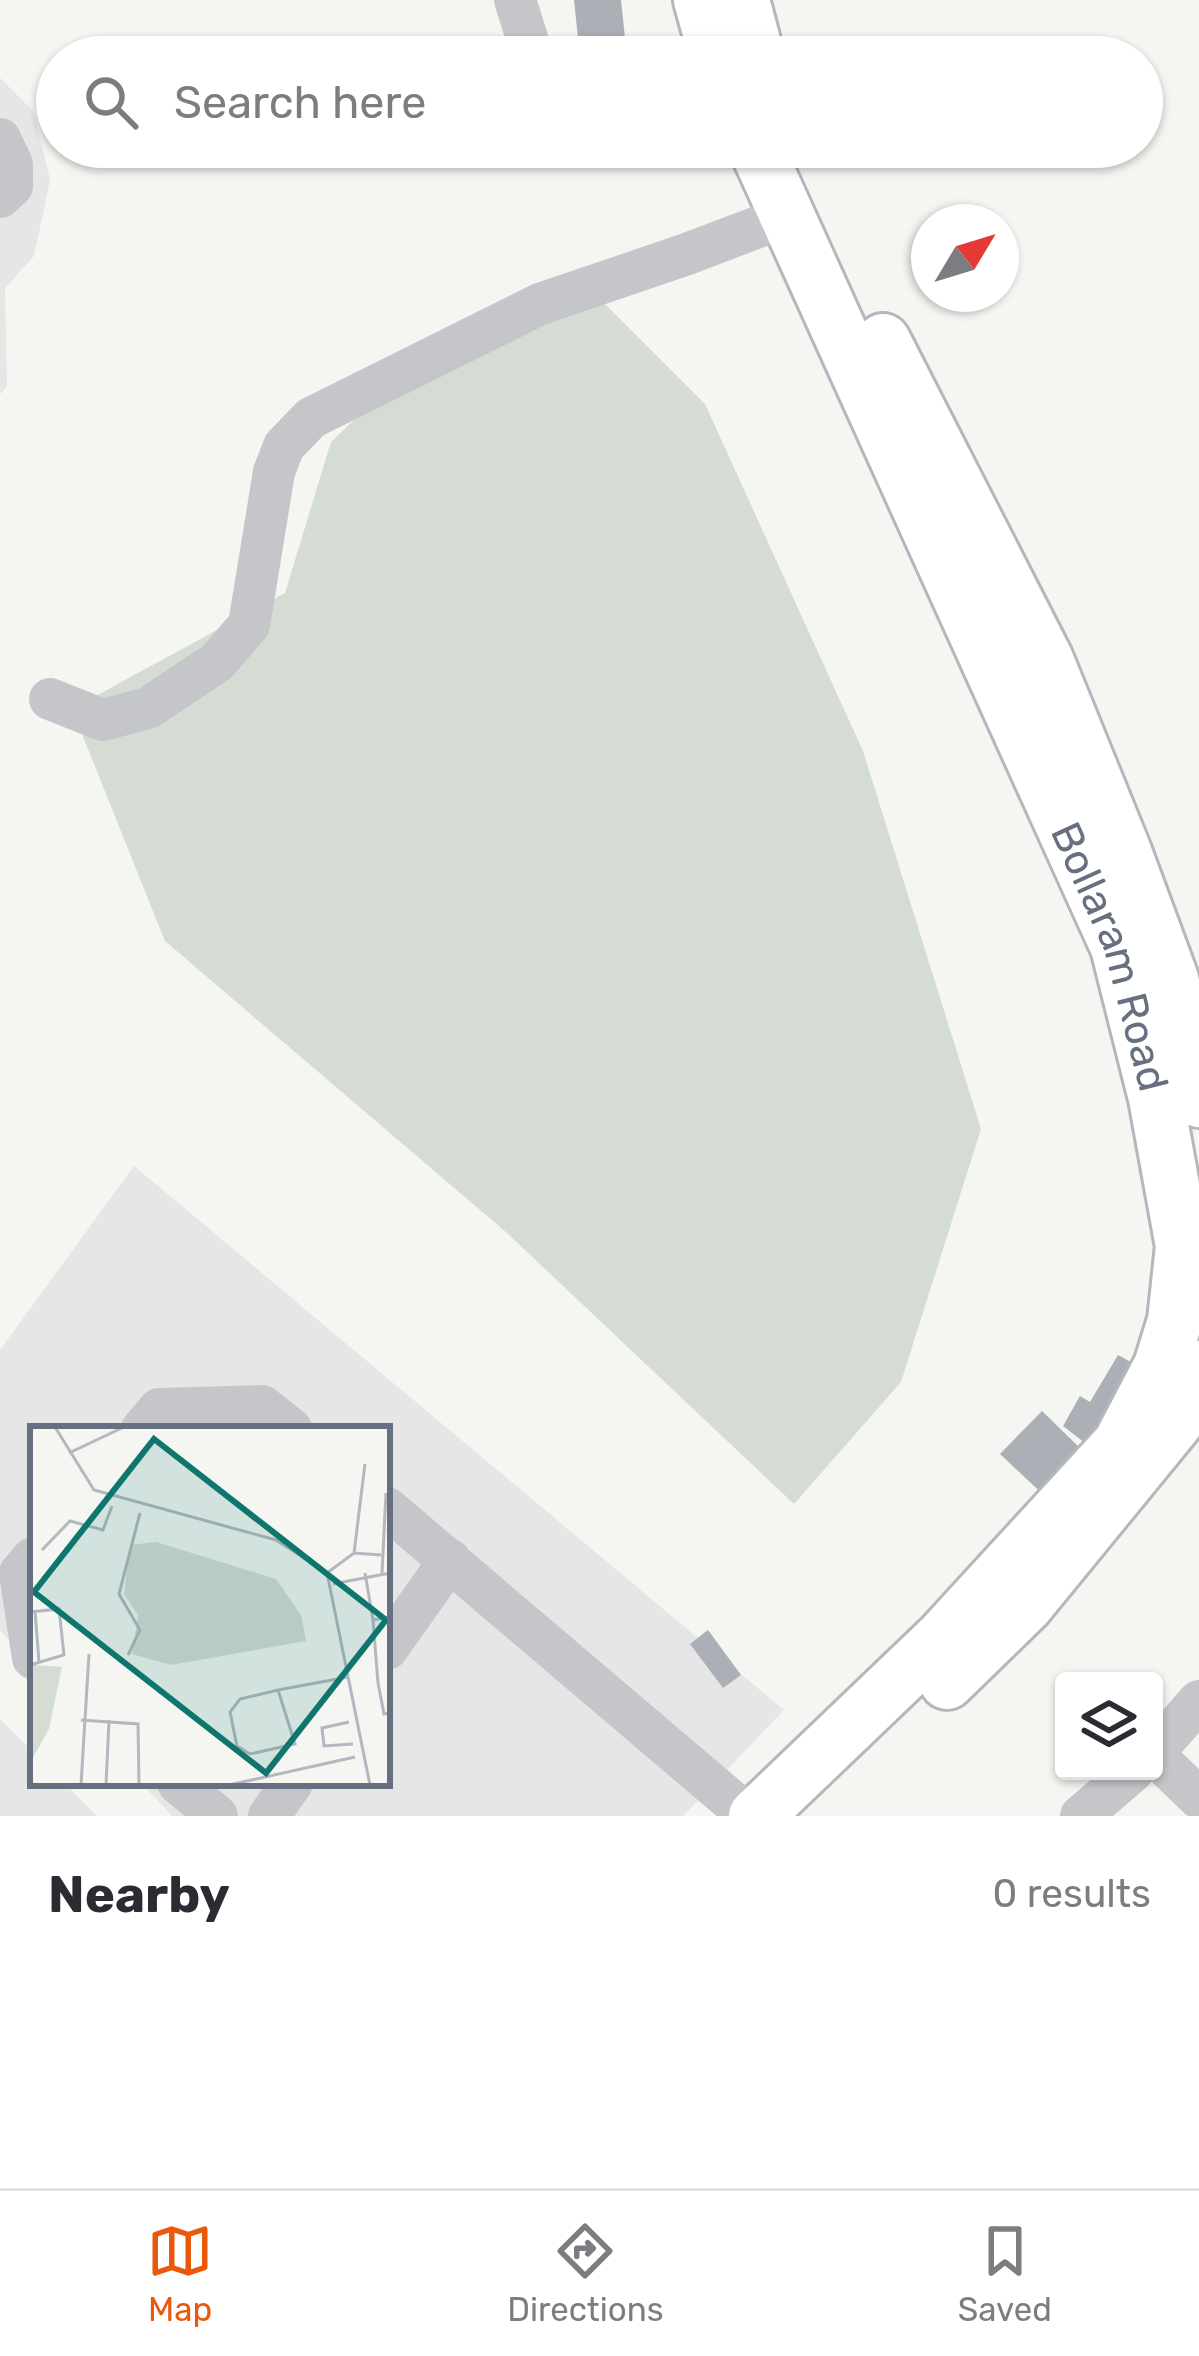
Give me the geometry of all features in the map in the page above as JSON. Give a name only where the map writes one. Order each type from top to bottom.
[{"type":"main road","points":[[701,0],[716,36]]},
{"type":"main road","points":[[730,36],[742,0]]},
{"type":"main road","name":"Bollaram Road","points":[[752,1816],[942,1638],[1120,1444],[1161,1366],[1175,1321],[1183,1246],[1156,1098],[1118,947],[765,168]]},
{"type":"main road","name":"Bollaram Road","points":[[806,168],[895,367],[1046,660],[1171,979],[1199,1100]]},
{"type":"main road","points":[[808,1816],[1026,1605],[1187,1429],[1199,1368]]},
{"type":"street","points":[[515,0],[526,36]]},
{"type":"street","points":[[0,139],[12,164],[11,186],[0,197]]},
{"type":"street","points":[[50,699],[103,720],[148,708],[218,662],[250,626],[274,472],[284,446],[310,418],[540,304],[787,216]]},
{"type":"street","points":[[145,1426],[159,1409],[262,1406],[287,1426]]},
{"type":"street","points":[[390,1510],[752,1816]]},
{"type":"street","points":[[390,1645],[450,1560]]},
{"type":"street","points":[[30,1561],[20,1573],[30,1638]]},
{"type":"street","points":[[1163,1743],[1199,1701]]},
{"type":"street","points":[[1163,1763],[1199,1798]]},
{"type":"street","points":[[1081,1816],[1122,1780]]},
{"type":"street","points":[[182,1786],[218,1816]]},
{"type":"street","points":[[269,1816],[290,1786]]},
{"type":"shaded area","points":[[0,78],[34,112],[36,168],[47,168],[50,180],[34,256],[5,288],[7,387],[0,394]]},
{"type":"shaded area","points":[[591,290],[705,404],[863,751],[981,1129],[901,1382],[794,1504],[507,1233],[165,941],[72,709],[285,593],[331,442],[403,373]]},
{"type":"shaded area","points":[[134,1166],[784,1710],[683,1816],[172,1816],[144,1786],[390,1786],[390,1426],[30,1426],[30,1663],[0,1630],[0,1350]]},
{"type":"shaded area","points":[[0,1719],[30,1749],[30,1786],[67,1786],[97,1816],[0,1816]]},
{"type":"building","points":[[574,0],[621,0],[625,36],[578,36]]},
{"type":"building","points":[[1118,1355],[1140,1367],[1094,1450],[1063,1426],[1080,1396],[1090,1402]]},
{"type":"building","points":[[1042,1411],[1080,1448],[1051,1502],[1000,1454]]},
{"type":"building","points":[[708,1630],[741,1675],[723,1688],[690,1644]]}]
